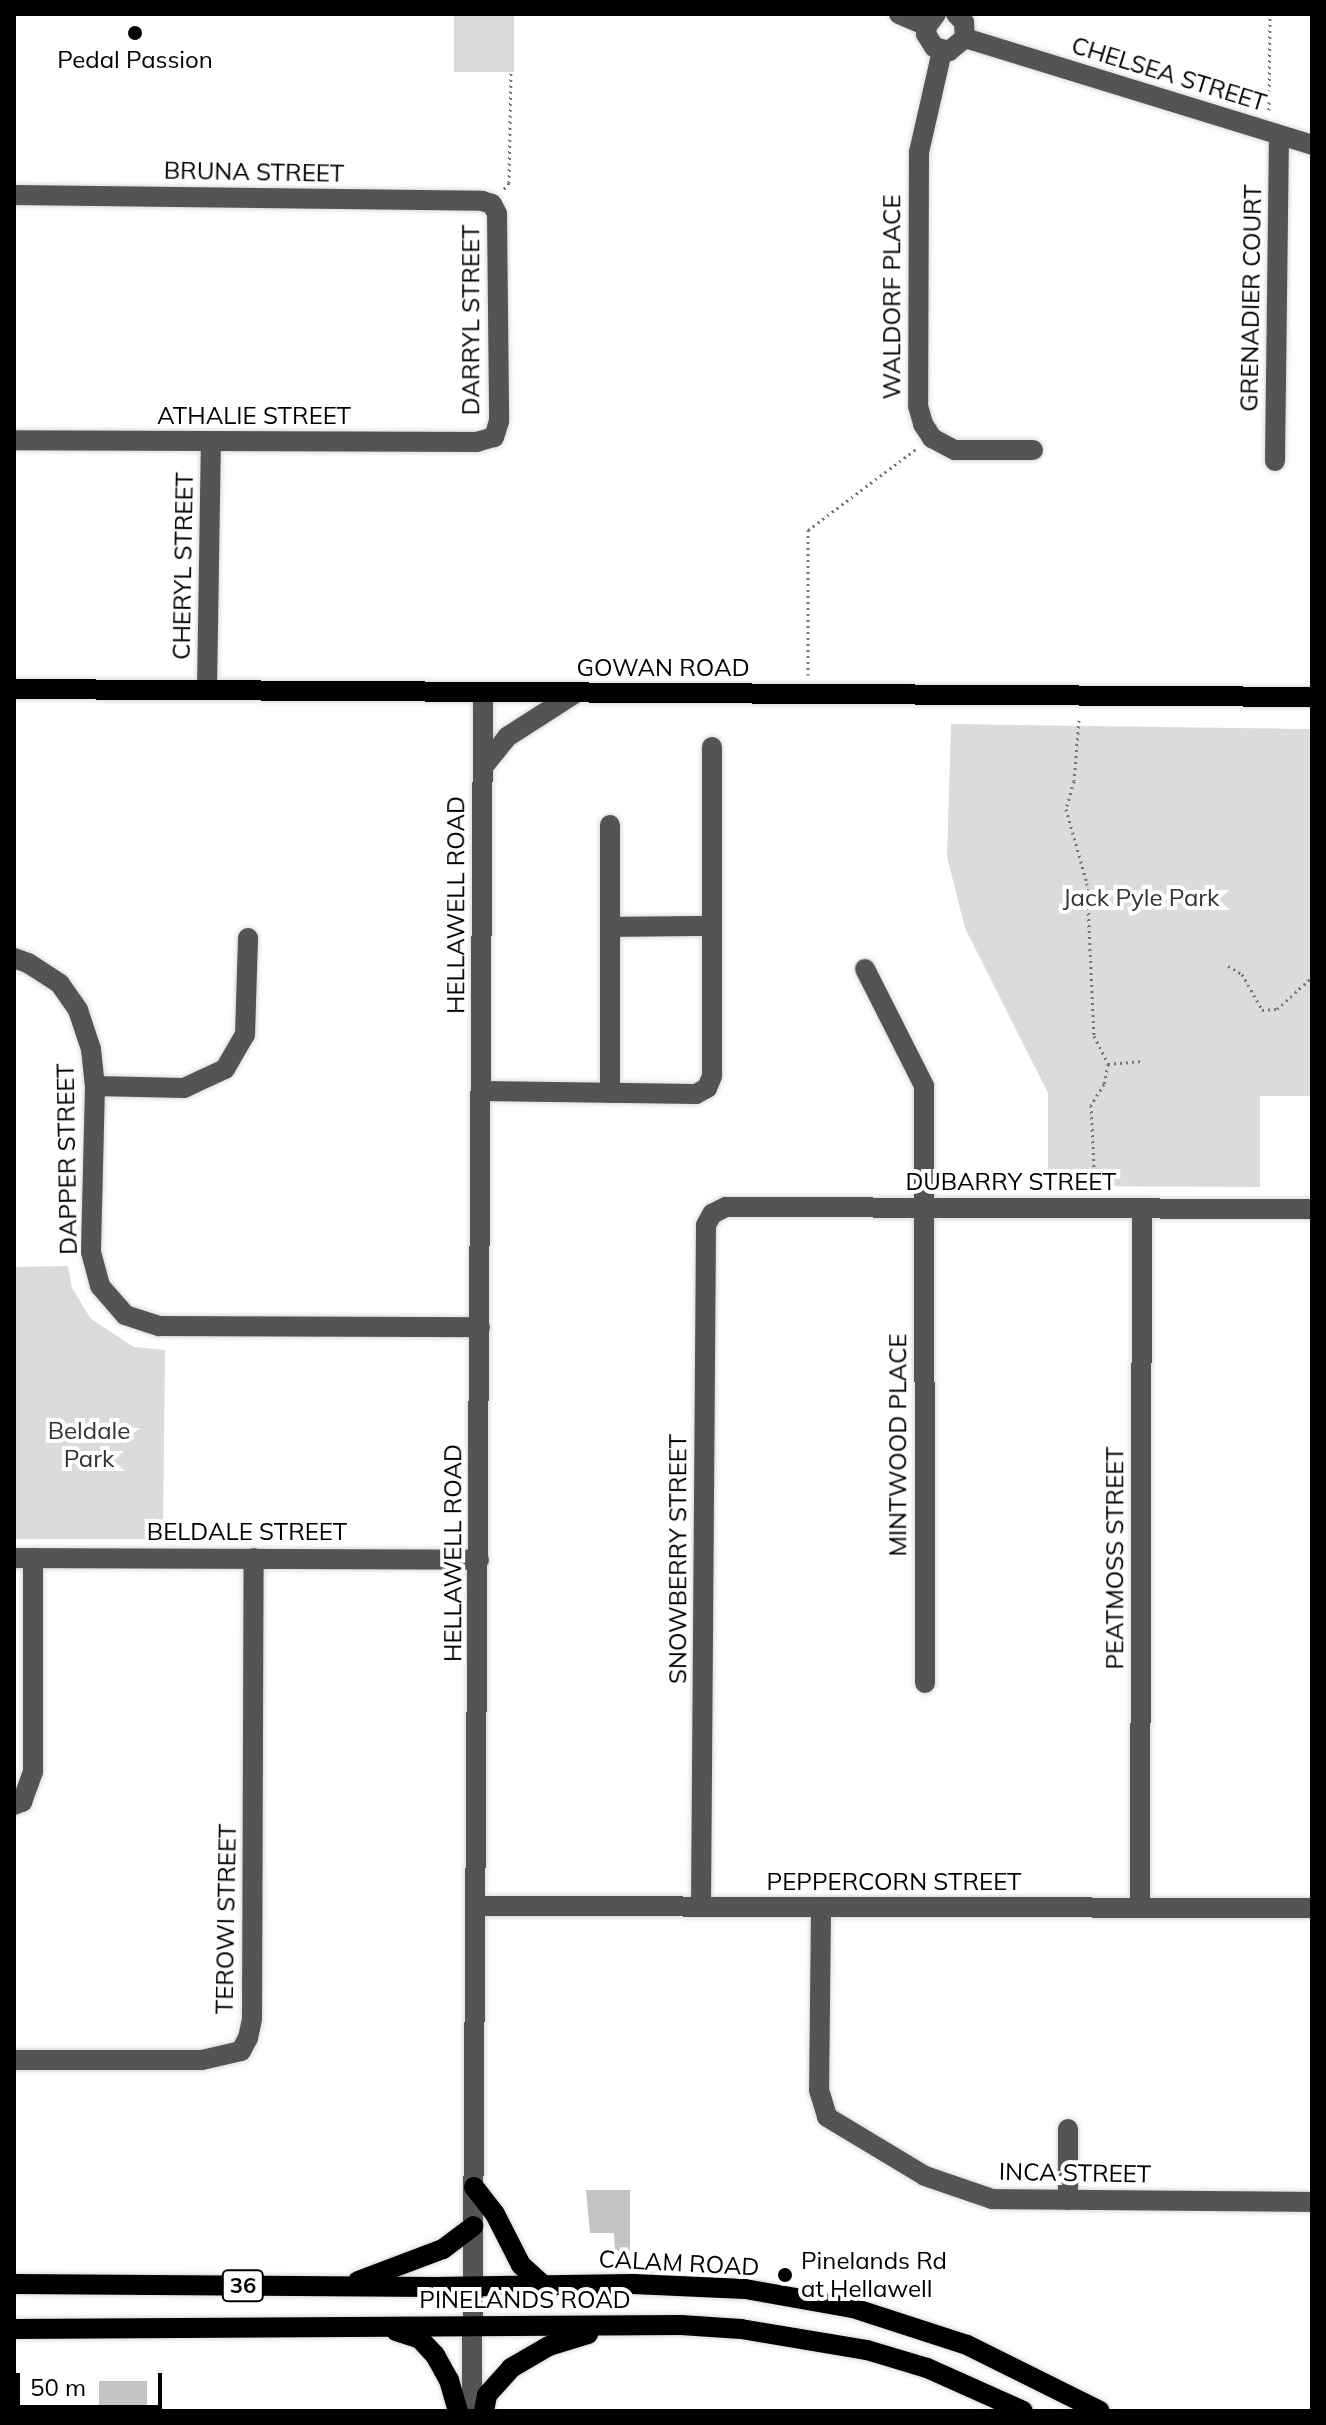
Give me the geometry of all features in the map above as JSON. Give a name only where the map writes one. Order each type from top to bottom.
[{"type":"main road","name":"GOWAN ROAD","points":[[14,689],[1312,697]]},
{"type":"main road","points":[[474,2187],[495,2214],[521,2265],[541,2283]]},
{"type":"main road","points":[[343,2286],[429,2255],[473,2226]]},
{"type":"main road","name":"PINELANDS ROAD","points":[[14,2284],[472,2285]]},
{"type":"main road","name":"CALAM ROAD","points":[[472,2285],[697,2285],[853,2308],[967,2345],[1100,2411]]},
{"type":"main road","name":"PINELANDS ROAD","points":[[14,2329],[681,2325],[741,2329],[867,2350],[927,2368],[1023,2411]]},
{"type":"main road","points":[[484,2411],[487,2395],[511,2368],[549,2346],[619,2326]]},
{"type":"main road","points":[[378,2327],[420,2339],[435,2355],[449,2380],[458,2411]]},
{"type":"street","points":[[899,14],[932,20],[929,41],[942,51],[955,49],[965,38],[964,22],[956,14]]},
{"type":"street","name":"CHELSEA STREET","points":[[965,38],[1312,145]]},
{"type":"street","name":"WALDORF PLACE","points":[[932,438],[923,424],[918,406],[916,196],[919,152],[942,51]]},
{"type":"street","name":"GRENADIER COURT","points":[[1274,134],[1275,461]]},
{"type":"street","name":"BRUNA STREET","points":[[14,195],[482,201],[492,204]]},
{"type":"street","name":"DARRYL STREET","points":[[492,204],[497,214],[499,405],[494,437]]},
{"type":"street","name":"ATHALIE STREET","points":[[14,440],[477,442],[494,437]]},
{"type":"street","points":[[932,438],[955,450],[1033,450]]},
{"type":"street","name":"CHERYL STREET","points":[[207,690],[211,442]]},
{"type":"street","name":"HELLAWELL ROAD","points":[[472,2411],[483,694]]},
{"type":"street","points":[[483,767],[507,737],[574,694]]},
{"type":"street","points":[[481,1091],[696,1094],[707,1088],[712,1076],[712,747]]},
{"type":"street","points":[[610,825],[610,1093]]},
{"type":"street","points":[[610,927],[712,926]]},
{"type":"street","points":[[95,1086],[184,1088],[225,1069],[245,1035],[248,938]]},
{"type":"street","name":"DAPPER STREET","points":[[14,958],[28,963],[60,984],[78,1010],[91,1049],[95,1086],[91,1252],[100,1286],[125,1315],[159,1326],[480,1327]]},
{"type":"street","name":"MINTWOOD PLACE","points":[[865,969],[924,1086],[925,1683]]},
{"type":"street","name":"DUBARRY STREET","points":[[712,1214],[726,1207],[1312,1209]]},
{"type":"street","name":"PEATMOSS STREET","points":[[1140,1908],[1142,1208]]},
{"type":"street","name":"SNOWBERRY STREET","points":[[701,1907],[706,1225],[712,1214]]},
{"type":"street","points":[[14,1805],[22,1802],[33,1772],[23,1558]]},
{"type":"street","name":"BELDALE STREET","points":[[23,1558],[479,1560]]},
{"type":"street","name":"TEROWI STREET","points":[[14,2060],[202,2060],[241,2051],[248,2038],[252,2019],[254,1558]]},
{"type":"street","name":"PEPPERCORN STREET","points":[[476,1906],[1312,1908]]},
{"type":"street","name":"INCA STREET","points":[[821,1908],[819,2090],[827,2117],[925,2176],[992,2199],[1312,2202]]},
{"type":"street","points":[[1068,2129],[1068,2200]]},
{"type":"path","points":[[1270,14],[1274,134]]},
{"type":"path","points":[[492,204],[509,183],[511,70]]},
{"type":"path","points":[[807,694],[808,530],[932,438]]},
{"type":"path","points":[[1079,720],[1074,781],[1066,809],[1087,883],[1094,1036],[1108,1064],[1104,1084],[1091,1105],[1095,1208]]},
{"type":"path","points":[[1228,966],[1242,974],[1262,1010],[1277,1009],[1312,977]]},
{"type":"path","points":[[1108,1064],[1141,1061]]},
{"type":"green space","points":[[454,14],[514,14],[514,72],[454,72]]},
{"type":"green space","name":"Jack Pyle Park","points":[[951,724],[1312,729],[1312,1096],[1260,1096],[1260,1187],[1048,1186],[1048,1093],[965,928],[947,857]]},
{"type":"green space","name":"Beldale Park","points":[[68,1266],[72,1288],[91,1319],[134,1347],[165,1350],[163,1539],[14,1539],[14,1267]]},
{"type":"building","points":[[586,2190],[630,2190],[630,2251],[615,2251],[614,2233],[590,2233]]},
{"type":"building","points":[[99,2381],[147,2381],[147,2411],[99,2411]]},
{"type":"place","name":"Pedal Passion","points":[[135,33]]},
{"type":"place","name":"Pinelands Rd at Hellawell","points":[[785,2275]]}]
